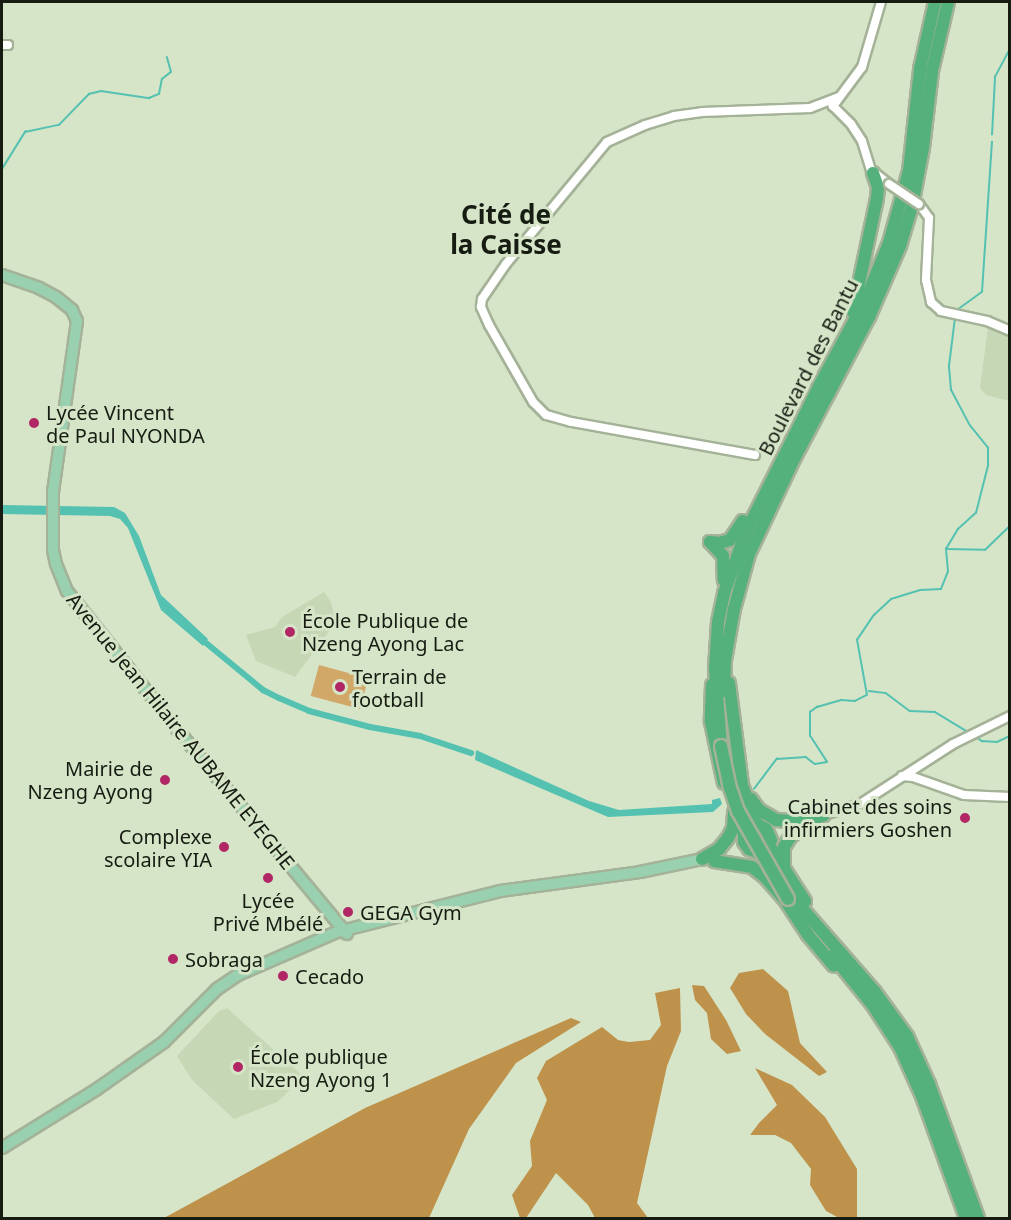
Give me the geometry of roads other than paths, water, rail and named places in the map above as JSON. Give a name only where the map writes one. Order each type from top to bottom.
[{"type":"highway","name":"Boulevard des Bantu","points":[[725,746],[715,669],[718,622],[724,593],[746,532],[876,277],[901,205],[912,154],[920,69],[935,2]]},
{"type":"highway","name":"Boulevard des Bantu","points":[[725,746],[724,697],[728,647],[740,583],[749,554],[791,466],[869,317],[900,246],[917,182],[932,71],[948,2]]},
{"type":"highway","points":[[873,173],[878,192]]},
{"type":"highway","points":[[838,350],[858,294],[878,192],[882,184],[889,183]]},
{"type":"highway","points":[[724,593],[725,561],[710,542],[726,542],[737,533],[782,443],[791,428],[801,421]]},
{"type":"highway","points":[[728,647],[731,719],[742,787],[788,879],[890,1007],[966,1218]]},
{"type":"highway","points":[[715,669],[710,695],[711,722],[719,766],[748,844],[789,900],[902,1039],[929,1084],[978,1218]]},
{"type":"highway","points":[[725,746],[729,785],[738,811],[789,900]]},
{"type":"highway","points":[[742,787],[759,810],[770,818],[780,822],[806,823]]},
{"type":"highway","points":[[708,860],[730,835],[734,811]]},
{"type":"highway","points":[[748,844],[750,827],[765,835],[824,815]]},
{"type":"highway","points":[[788,879],[782,857],[784,847],[806,823]]},
{"type":"highway","points":[[708,860],[732,848],[748,844],[764,850],[765,835]]},
{"type":"highway","points":[[708,860],[740,863],[756,869],[789,900]]},
{"type":"main road","name":"Avenue Jean Hilaire AUBAME EYEGHE","points":[[2,275],[39,288],[56,297],[72,310],[77,321],[58,447],[53,504],[56,564],[74,602],[341,933]]},
{"type":"main road","points":[[2,1148],[136,1063],[173,1034],[217,989],[238,975],[341,933],[500,891],[640,872],[708,860]]},
{"type":"street","points":[[881,2],[862,67],[833,106],[851,124],[862,141],[873,173],[919,204],[929,218],[926,280],[931,302],[941,311],[987,321],[1010,331]]},
{"type":"street","points":[[817,107],[838,97]]},
{"type":"street","points":[[755,455],[572,422],[546,415],[533,402],[481,307],[483,299],[506,264],[607,142],[656,121],[692,112],[817,107],[840,114]]},
{"type":"street","points":[[824,815],[860,804],[972,733],[1010,716]]},
{"type":"street","points":[[923,762],[919,772],[927,783]]},
{"type":"street","points":[[902,776],[913,777],[964,795],[1010,797]]},
{"type":"water","points":[[2,505],[114,507],[125,513],[139,536],[161,595],[208,639],[203,646],[161,610],[128,528],[120,519],[110,516],[2,514]]},
{"type":"water","points":[[476,750],[589,801],[619,810],[712,804],[712,800],[720,798],[722,804],[713,812],[608,817],[475,760]]},
{"type":"waterway","points":[[992,135],[995,77],[1010,49]]},
{"type":"waterway","points":[[2,169],[25,132],[59,125],[89,94],[101,91],[149,98],[159,94],[162,79],[171,72],[167,58]]},
{"type":"waterway","points":[[957,310],[982,292],[992,142]]},
{"type":"waterway","points":[[946,549],[958,529],[976,513],[988,466],[988,448],[970,426],[951,390],[949,366],[955,318]]},
{"type":"waterway","points":[[754,789],[777,759],[806,757],[815,764],[827,762],[810,736],[810,712],[817,707],[841,700],[855,701],[867,695],[857,640],[874,615],[891,599],[921,590],[941,589],[948,572],[946,549],[985,550],[1010,526]]},
{"type":"waterway","points":[[200,638],[263,690],[309,711],[370,727],[420,736],[471,753]]},
{"type":"waterway","points":[[869,691],[886,693],[910,711],[935,712],[968,732]]},
{"type":"waterway","points":[[975,736],[982,741],[997,742],[1010,736]]},
{"type":"place","name":"Lycée Vincent de Paul NYONDA","points":[[34,423]]},
{"type":"place","name":"École Publique de Nzeng Ayong Lac","points":[[290,632]]},
{"type":"place","name":"Terrain de football","points":[[340,687]]},
{"type":"place","name":"Mairie de Nzeng Ayong","points":[[165,780]]},
{"type":"place","name":"Cabinet des soins infirmiers Goshen","points":[[965,818]]},
{"type":"place","name":"Complexe scolaire YIA","points":[[224,847]]},
{"type":"place","name":"Lycée Privé Mbélé","points":[[268,878]]},
{"type":"place","name":"GEGA Gym","points":[[348,912]]},
{"type":"place","name":"Sobraga","points":[[173,959]]},
{"type":"place","name":"Cecado","points":[[283,976]]},
{"type":"place","name":"École publique Nzeng Ayong 1","points":[[238,1067]]},
{"type":"district","name":"Cité de la Caisse","points":[[506,230]]}]
